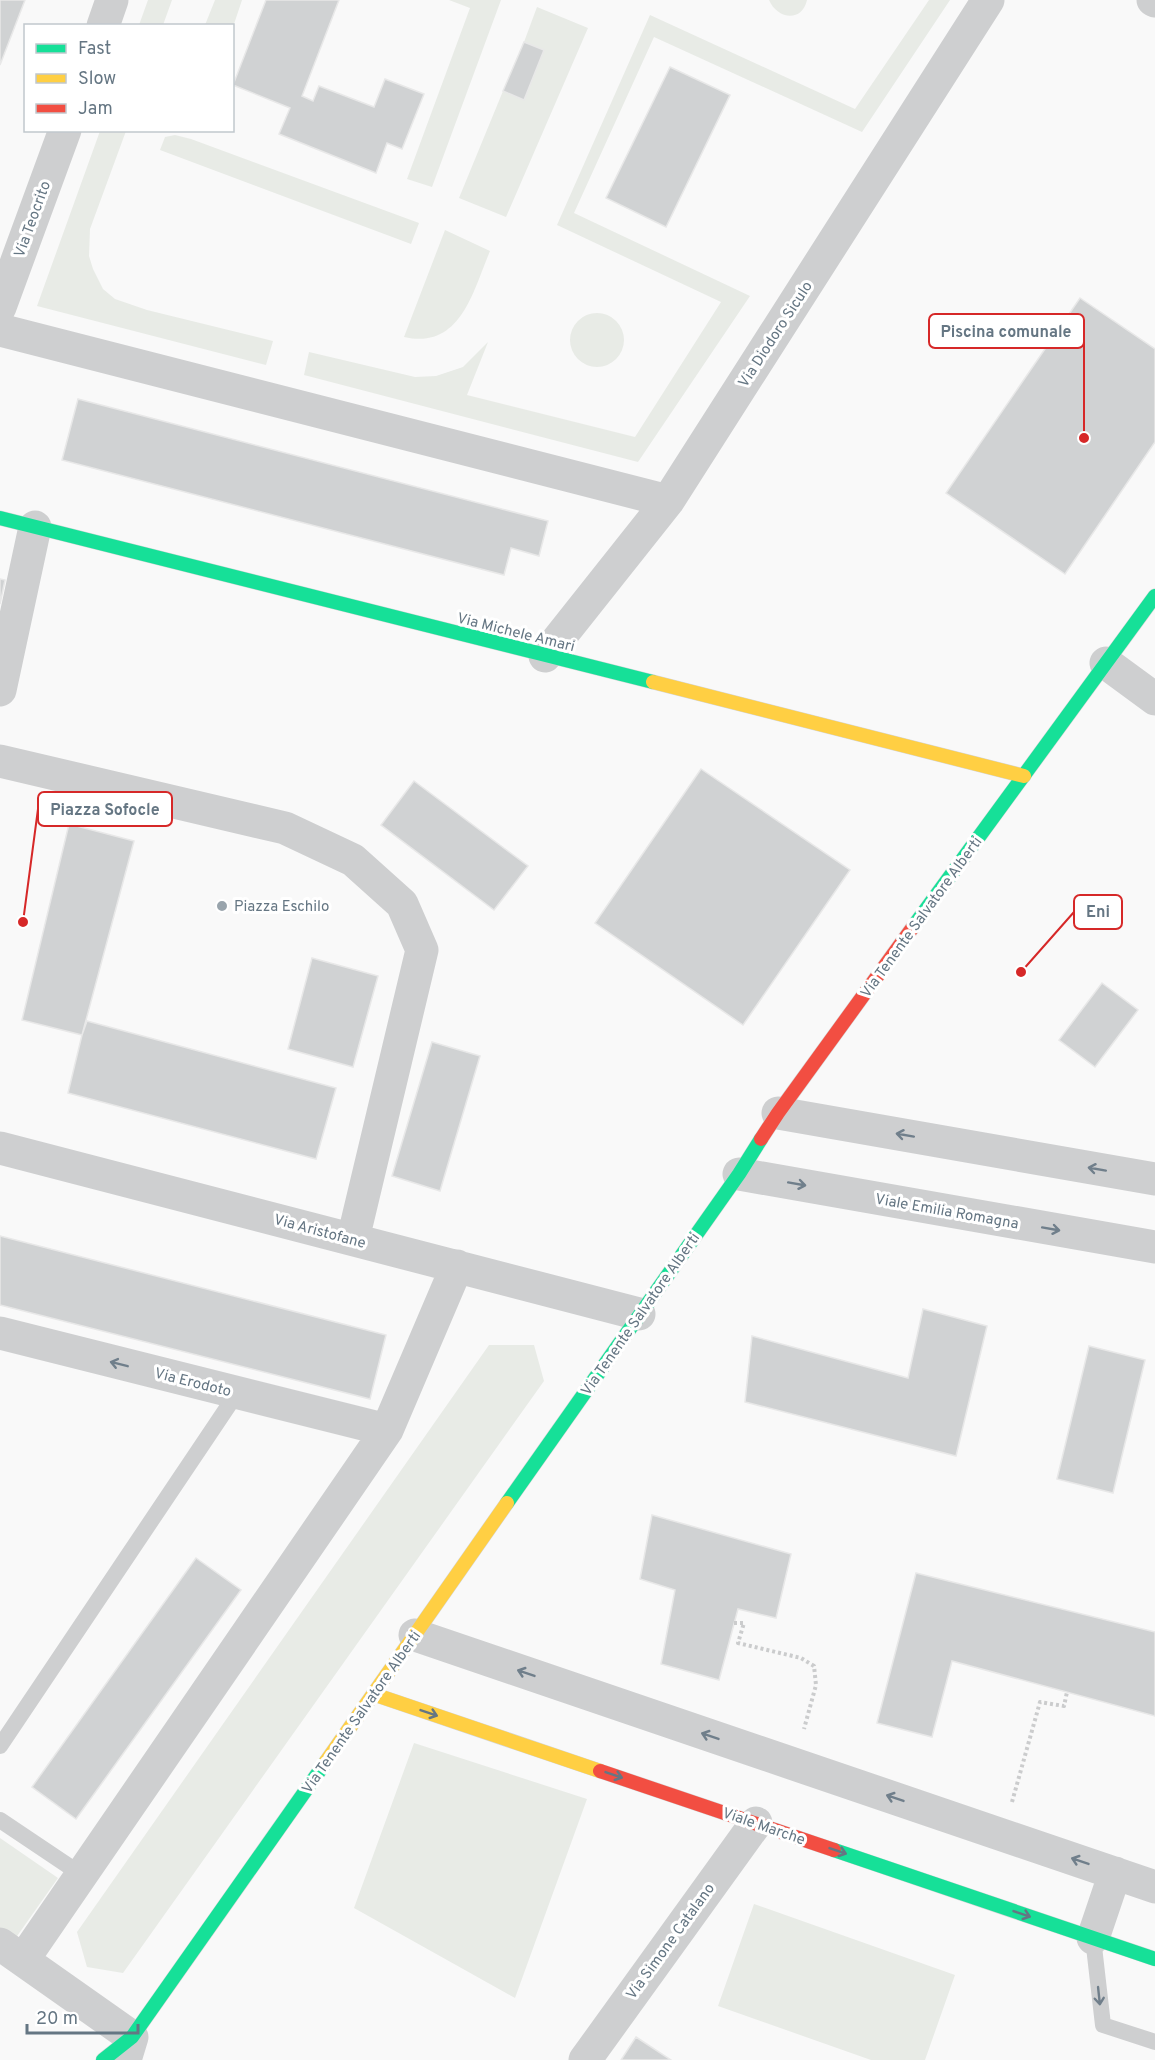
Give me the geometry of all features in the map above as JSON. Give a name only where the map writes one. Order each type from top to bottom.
[{"type":"street","points":[[104,24],[112,0]]},
{"type":"street","name":"Via Diodoro Siculo","points":[[545,657],[668,501],[988,0]]},
{"type":"street","name":"Via Teocrito","points":[[0,307],[64,132]]},
{"type":"street","points":[[0,330],[668,501]]},
{"type":"street","name":"Via Michele Amari","points":[[0,518],[1023,776]]},
{"type":"street","points":[[0,690],[35,527]]},
{"type":"street","name":"Via Tenente Salvatore Alberti","points":[[103,2060],[128,2048],[373,1694],[739,1174],[778,1113],[1155,596]]},
{"type":"street","points":[[1106,663],[1155,699]]},
{"type":"street","points":[[0,761],[285,828],[353,860],[402,904],[422,950],[353,1239]]},
{"type":"street","points":[[778,1113],[1155,1179]]},
{"type":"street","name":"Via Aristofane","points":[[0,1148],[639,1314]]},
{"type":"street","name":"Viale Emilia Romagna","points":[[739,1174],[1155,1247]]},
{"type":"street","points":[[128,2048],[12,1952],[82,1875],[387,1430],[457,1266]]},
{"type":"street","name":"Via Erodoto","points":[[0,1334],[387,1430]]},
{"type":"street","points":[[415,1635],[1155,1887]]},
{"type":"street","name":"Viale Marche","points":[[373,1694],[1155,1959]]},
{"type":"street","name":"Via Simone Catalano","points":[[585,2060],[756,1823]]},
{"type":"street","points":[[1093,1938],[1115,1873]]},
{"type":"lane","points":[[1,1740],[237,1394]]},
{"type":"lane","points":[[0,1820],[82,1875]]},
{"type":"lane","points":[[1093,1938],[1103,2025],[1155,2042]]},
{"type":"path","points":[[734,1623],[744,1623],[738,1643],[801,1658],[814,1666],[816,1685],[794,1764]]},
{"type":"path","points":[[1003,1835],[1041,1702],[1065,1706],[1067,1692]]},
{"type":"shaded area","points":[[148,0],[172,0],[163,24],[139,24]]},
{"type":"shaded area","points":[[215,0],[242,0],[234,24],[205,24]]},
{"type":"shaded area","points":[[449,0],[501,0],[432,187],[407,179],[470,8]]},
{"type":"shaded area","points":[[769,0],[807,0],[800,12],[789,16],[778,11]]},
{"type":"shaded area","points":[[929,0],[950,0],[862,132],[654,37],[574,213],[750,296],[638,462],[304,375],[309,352],[415,377],[436,376],[463,367],[488,342],[467,395],[635,437],[721,302],[557,225],[650,15],[855,109]]},
{"type":"shaded area","points":[[537,7],[588,28],[506,217],[459,198],[503,91],[524,100],[543,50],[524,42]]},
{"type":"shaded area","points":[[100,132],[126,132],[90,229],[89,256],[103,289],[115,299],[147,310],[273,341],[266,365],[37,306]]},
{"type":"shaded area","points":[[175,135],[419,223],[411,244],[160,150],[165,137]]},
{"type":"shaded area","points":[[445,230],[490,251],[470,299],[452,326],[439,335],[423,339],[404,337]]},
{"type":"shaded area","points":[[592,313],[602,313],[612,317],[620,325],[624,340],[620,355],[612,363],[602,367],[592,367],[582,363],[574,355],[570,345],[570,335],[574,325],[582,317]]},
{"type":"shaded area","points":[[489,1345],[534,1345],[544,1381],[123,1973],[87,1967],[77,1932]]},
{"type":"shaded area","points":[[414,1743],[587,1799],[515,1998],[354,1908]]},
{"type":"shaded area","points":[[0,1838],[58,1878],[15,1939],[0,1928]]},
{"type":"shaded area","points":[[754,1904],[955,1975],[925,2060],[871,2060],[718,2006]]},
{"type":"building","points":[[0,0],[25,0],[0,65]]},
{"type":"building","points":[[266,0],[339,0],[302,96],[313,101],[319,86],[374,107],[385,79],[424,94],[402,149],[387,143],[376,173],[279,134],[290,108],[234,85]]},
{"type":"building","points":[[524,42],[544,50],[524,100],[503,91]]},
{"type":"building","points":[[670,67],[730,95],[666,227],[606,198]]},
{"type":"building","points":[[1080,298],[1155,349],[1155,442],[1065,574],[946,493]]},
{"type":"building","points":[[78,399],[548,521],[539,556],[511,548],[504,575],[62,460]]},
{"type":"building","points":[[0,579],[5,580],[0,604]]},
{"type":"building","points":[[701,769],[850,870],[743,1025],[595,923]]},
{"type":"building","points":[[414,781],[528,866],[494,910],[381,825]]},
{"type":"building","points":[[69,824],[134,841],[82,1035],[22,1020]]},
{"type":"building","points":[[312,958],[378,976],[353,1067],[288,1049]]},
{"type":"building","points":[[1102,983],[1138,1010],[1095,1067],[1059,1040]]},
{"type":"building","points":[[87,1021],[336,1088],[316,1159],[68,1093]]},
{"type":"building","points":[[432,1042],[480,1056],[440,1191],[392,1176]]},
{"type":"building","points":[[0,1236],[386,1335],[370,1399],[0,1305]]},
{"type":"building","points":[[923,1309],[987,1326],[956,1456],[745,1402],[752,1336],[908,1378]]},
{"type":"building","points":[[1089,1346],[1145,1360],[1113,1493],[1057,1479]]},
{"type":"building","points":[[652,1515],[791,1554],[776,1618],[738,1609],[719,1680],[661,1664],[675,1590],[640,1579]]},
{"type":"building","points":[[196,1558],[241,1590],[76,1819],[32,1787]]},
{"type":"building","points":[[916,1573],[1155,1632],[1155,1716],[952,1661],[932,1737],[877,1723]]},
{"type":"building","points":[[636,2037],[671,2060],[621,2060]]},
{"type":"traffic: fast","points":[[0,518],[653,682]]},
{"type":"traffic: fast","points":[[913,927],[1155,596]]},
{"type":"traffic: fast","points":[[507,1503],[739,1174],[761,1139]]},
{"type":"traffic: fast","points":[[103,2060],[132,2037],[325,1763]]},
{"type":"traffic: fast","points":[[834,1850],[1155,1959]]},
{"type":"traffic: slow","points":[[653,682],[1024,776]]},
{"type":"traffic: slow","points":[[325,1763],[507,1503]]},
{"type":"traffic: slow","points":[[373,1694],[600,1771]]},
{"type":"traffic: jam","points":[[761,1139],[913,927]]},
{"type":"traffic: jam","points":[[600,1771],[834,1850]]},
{"type":"place","name":"Piscina comunale","points":[[1084,438]]},
{"type":"place","name":"Piazza Eschilo","points":[[222,906]]},
{"type":"place","name":"Piazza Sofocle","points":[[23,922]]},
{"type":"place","name":"Eni","points":[[1021,972]]}]
